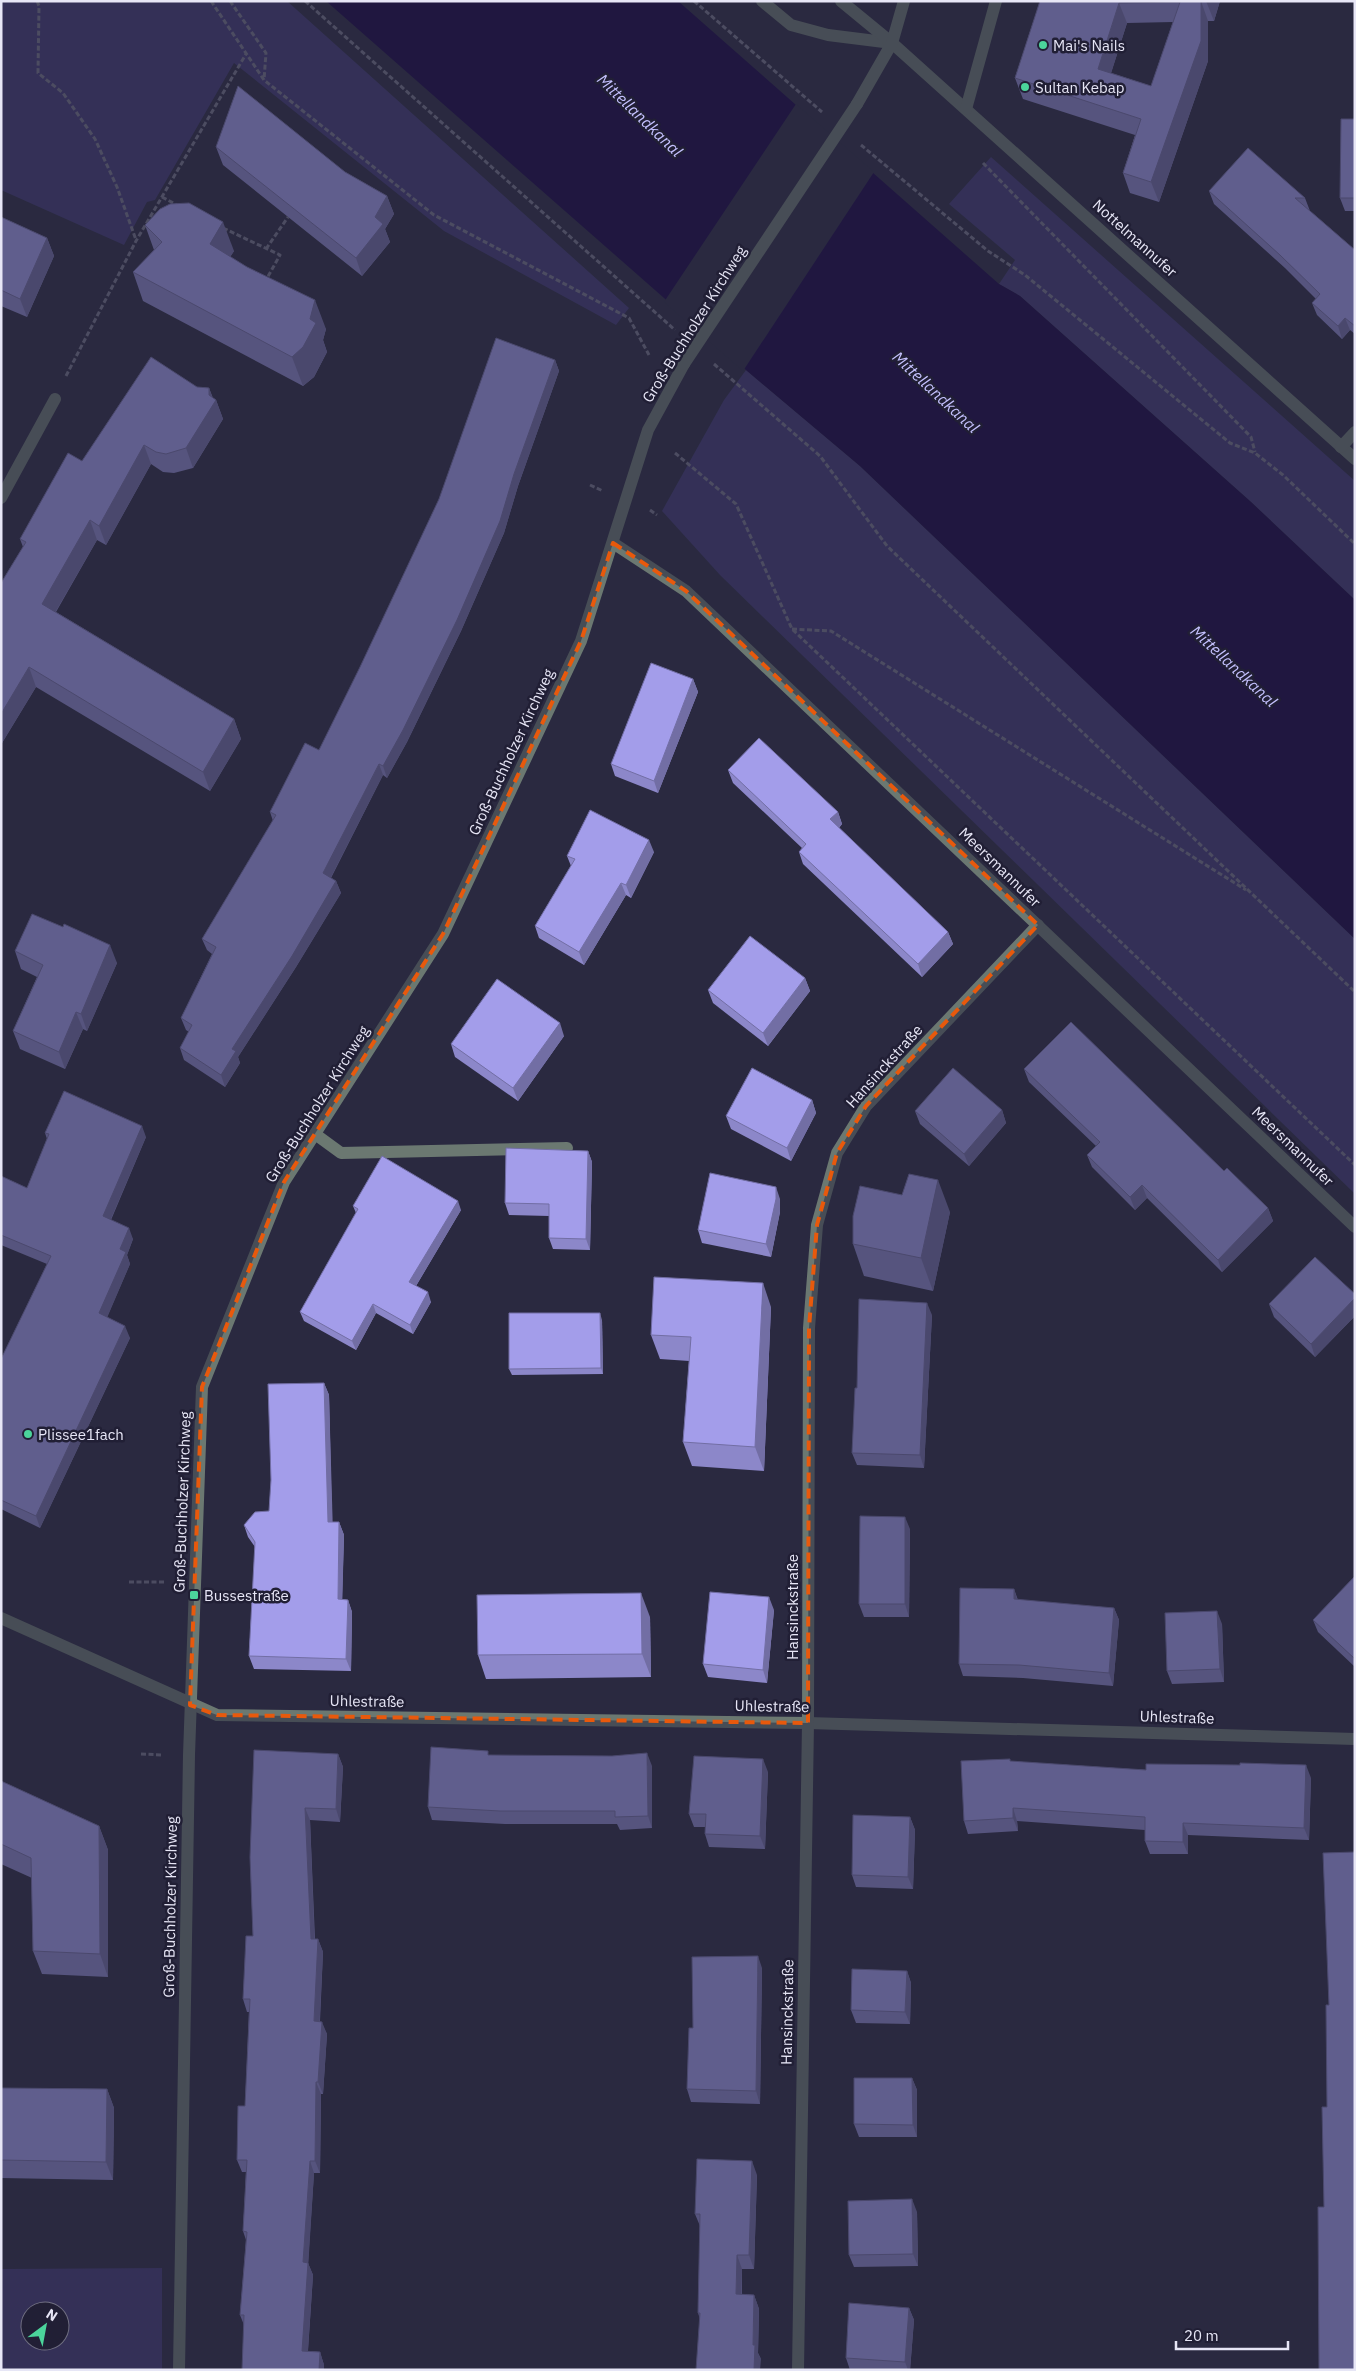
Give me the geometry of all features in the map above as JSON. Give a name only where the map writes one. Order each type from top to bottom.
[{"type":"street","points":[[762,1],[792,25],[828,35],[892,43]]},
{"type":"street","name":"Nottelmannufer","points":[[841,1],[892,43],[1355,458]]},
{"type":"street","name":"Groß-Buchholzer Kirchweg","points":[[179,2370],[190,1704],[202,1387],[284,1182],[443,934],[581,641],[648,430],[684,364],[857,104],[892,43],[904,1]]},
{"type":"street","points":[[966,109],[996,1]]},
{"type":"street","points":[[1,498],[55,399]]},
{"type":"street","points":[[1341,447],[1355,432]]},
{"type":"street","name":"Meersmannufer","points":[[613,543],[686,591],[1355,1227]]},
{"type":"street","name":"Hansinckstraße","points":[[798,2370],[808,1723],[809,1328],[817,1224],[837,1153],[866,1106],[1038,925]]},
{"type":"street","points":[[315,1134],[341,1153],[567,1148]]},
{"type":"street","points":[[1,1618],[190,1704]]},
{"type":"street","name":"Uhlestraße","points":[[190,1704],[217,1716],[808,1723],[1355,1739]]},
{"type":"path","points":[[37,1],[39,6],[38,73],[64,93],[95,139],[117,187],[136,240]]},
{"type":"path","points":[[211,1],[264,80],[434,215],[629,318],[649,354]]},
{"type":"path","points":[[230,1],[266,54],[264,80]]},
{"type":"path","points":[[305,1],[682,336]]},
{"type":"path","points":[[694,1],[828,117]]},
{"type":"path","points":[[55,399],[136,240],[246,54]]},
{"type":"path","points":[[859,143],[988,252],[1025,275],[1230,443],[1255,453],[1283,475],[1355,544]]},
{"type":"path","points":[[982,162],[1251,437],[1255,453]]},
{"type":"path","points":[[162,197],[179,206]]},
{"type":"path","points":[[266,249],[288,217]]},
{"type":"path","points":[[222,227],[280,255],[262,288]]},
{"type":"path","points":[[711,361],[820,456],[886,546],[1355,992]]},
{"type":"path","points":[[675,453],[736,504],[792,629],[1355,1166]]},
{"type":"path","points":[[792,629],[831,631],[1253,894]]},
{"type":"path","points":[[129,1582],[166,1582]]},
{"type":"path","points":[[141,1754],[166,1755]]},
{"type":"highlighted area","points":[[613,543],[686,591],[1038,925],[866,1106],[837,1153],[817,1225],[809,1328],[808,1723],[217,1715],[190,1705],[202,1387],[284,1182],[443,934],[581,641]]},
{"type":"shaded area","points":[[1,1],[287,1],[629,308],[616,325],[444,231],[234,63],[155,200],[147,202],[124,245],[1,190]]},
{"type":"shaded area","points":[[991,157],[1355,481],[1355,600],[1251,502],[1020,296],[999,284],[1015,260],[949,204]]},
{"type":"shaded area","points":[[746,370],[860,466],[1355,939],[1355,1194],[720,575],[662,511],[724,400]]},
{"type":"shaded area","points":[[162,2268],[162,2370],[1,2370],[1,2269]]},
{"type":"water","name":"Mittellandkanal","points":[[326,1],[678,1],[999,284],[1020,296],[1251,502],[1355,600],[1355,939],[860,466],[746,370]]},
{"type":"pier","points":[[796,104],[874,172],[743,371],[664,302]]},
{"type":"building","points":[[1040,1],[1201,1],[1201,41],[1151,182],[1123,173],[1141,119],[1015,78]],"holes":[[[1180,2],[1151,86],[1098,69],[1119,3]]]},
{"type":"building","points":[[238,86],[345,172],[387,196],[375,217],[383,224],[356,258],[216,147]]},
{"type":"building","points":[[1341,119],[1355,119],[1355,198],[1340,198]]},
{"type":"building","points":[[1248,148],[1305,198],[1295,198],[1355,250],[1355,326],[1345,318],[1338,326],[1312,303],[1320,294],[1209,191]]},
{"type":"building","points":[[189,203],[223,222],[210,244],[247,267],[315,300],[310,319],[316,323],[303,347],[292,357],[133,272],[162,242],[145,225],[160,209],[170,204]]},
{"type":"building","points":[[1,217],[47,238],[20,299],[1,290]]},
{"type":"building","points":[[496,338],[555,360],[514,474],[500,521],[457,620],[403,730],[383,766],[379,764],[323,873],[336,881],[292,956],[232,1049],[236,1051],[221,1075],[180,1048],[192,1025],[181,1018],[216,947],[202,939],[276,815],[270,812],[305,743],[319,750],[360,667],[439,499]]},
{"type":"building","points":[[151,357],[197,387],[209,388],[209,395],[216,400],[186,448],[166,454],[156,452],[144,445],[99,526],[90,520],[42,604],[234,719],[203,772],[29,667],[1,714],[1,583],[26,542],[20,539],[68,453],[82,461]]},
{"type":"building","points":[[651,663],[693,679],[654,781],[611,764]]},
{"type":"building","points":[[759,738],[838,812],[830,819],[948,932],[918,964],[799,852],[806,844],[728,770]]},
{"type":"building","points":[[590,810],[649,840],[626,885],[621,883],[579,952],[535,926],[575,859],[567,856]]},
{"type":"building","points":[[32,914],[63,927],[64,924],[110,945],[81,1014],[76,1012],[59,1052],[13,1031],[43,965],[15,951]]},
{"type":"building","points":[[750,936],[805,978],[763,1033],[708,990]]},
{"type":"building","points":[[497,979],[560,1023],[513,1088],[451,1044]]},
{"type":"building","points":[[1071,1022],[1224,1171],[1227,1168],[1268,1208],[1218,1260],[1142,1185],[1130,1197],[1087,1155],[1100,1142],[1024,1069]]},
{"type":"building","points":[[752,1068],[812,1100],[787,1148],[726,1116]]},
{"type":"building","points":[[953,1068],[1002,1110],[964,1154],[915,1111]]},
{"type":"building","points":[[64,1091],[142,1126],[103,1216],[129,1228],[120,1249],[126,1252],[99,1313],[125,1326],[36,1516],[1,1500],[1,1359],[51,1256],[1,1235],[1,1176],[27,1188],[49,1134],[45,1133]]},
{"type":"building","points":[[506,1148],[588,1151],[586,1239],[549,1238],[549,1204],[505,1203]]},
{"type":"building","points":[[382,1156],[458,1201],[409,1282],[428,1292],[410,1325],[373,1304],[352,1341],[300,1312],[358,1209],[353,1206]]},
{"type":"building","points":[[710,1173],[776,1187],[776,1199],[766,1244],[698,1230]]},
{"type":"building","points":[[909,1174],[938,1180],[921,1258],[853,1244],[853,1216],[860,1186],[902,1195]]},
{"type":"building","points":[[1315,1257],[1355,1294],[1355,1298],[1311,1344],[1269,1304]]},
{"type":"building","points":[[654,1277],[763,1283],[755,1447],[683,1442],[691,1337],[651,1335]]},
{"type":"building","points":[[859,1299],[927,1303],[920,1455],[852,1453],[855,1388],[857,1388]]},
{"type":"building","points":[[509,1313],[600,1313],[601,1368],[509,1369]]},
{"type":"building","points":[[324,1383],[328,1522],[339,1522],[338,1599],[348,1600],[346,1659],[249,1656],[255,1542],[244,1525],[255,1512],[269,1511],[271,1480],[268,1384]]},
{"type":"building","points":[[860,1516],[905,1517],[905,1604],[859,1604]]},
{"type":"building","points":[[1355,1576],[1355,1659],[1313,1620]]},
{"type":"building","points":[[960,1588],[1014,1589],[1014,1599],[1114,1608],[1109,1673],[1019,1665],[959,1664]]},
{"type":"building","points":[[710,1592],[769,1597],[763,1670],[703,1664]]},
{"type":"building","points":[[641,1593],[642,1654],[478,1655],[477,1595]]},
{"type":"building","points":[[1217,1611],[1220,1669],[1167,1671],[1165,1613]]},
{"type":"building","points":[[431,1747],[488,1751],[488,1755],[612,1756],[647,1753],[648,1816],[615,1817],[615,1811],[500,1811],[428,1807]]},
{"type":"building","points":[[254,1750],[338,1754],[336,1809],[305,1808],[311,1939],[318,1939],[314,2021],[322,2022],[318,2082],[316,2082],[315,2161],[310,2161],[303,2262],[308,2263],[302,2351],[320,2352],[319,2370],[242,2370],[244,2315],[240,2315],[247,2232],[243,2231],[247,2160],[237,2160],[238,2106],[245,2106],[250,1999],[243,1999],[246,1936],[253,1936],[250,1857]]},
{"type":"building","points":[[694,1756],[763,1759],[760,1836],[705,1834],[706,1814],[689,1814]]},
{"type":"building","points":[[1010,1759],[1010,1761],[1146,1770],[1146,1764],[1240,1765],[1240,1763],[1306,1765],[1304,1828],[1183,1823],[1183,1842],[1145,1841],[1145,1817],[1013,1808],[1013,1818],[964,1821],[961,1761]]},
{"type":"building","points":[[1,1781],[99,1826],[100,1954],[33,1951],[31,1858],[1,1844]]},
{"type":"building","points":[[853,1815],[910,1817],[908,1877],[852,1875]]},
{"type":"building","points":[[1355,1852],[1355,2370],[1319,2370],[1318,2207],[1324,2207],[1322,2107],[1327,2107],[1326,2005],[1329,2005],[1323,1853]]},
{"type":"building","points":[[758,1956],[756,2091],[687,2089],[689,2028],[693,2028],[692,1957]]},
{"type":"building","points":[[852,1969],[907,1971],[905,2012],[851,2010]]},
{"type":"building","points":[[854,2078],[912,2078],[913,2125],[854,2124]]},
{"type":"building","points":[[1,2088],[107,2089],[106,2162],[1,2160]]},
{"type":"building","points":[[697,2159],[752,2161],[749,2255],[737,2255],[736,2294],[754,2295],[754,2370],[696,2370],[700,2313],[698,2313],[700,2214],[695,2214]]},
{"type":"building","points":[[912,2199],[913,2254],[849,2255],[848,2201]]},
{"type":"building","points":[[849,2303],[909,2308],[905,2362],[846,2358]]},
{"type":"place","name":"Mai's Nails","points":[[1043,45]]},
{"type":"place","name":"Sultan Kebap","points":[[1025,87]]},
{"type":"place","name":"Plissee1fach","points":[[28,1434]]},
{"type":"place","name":"Bussestraße","points":[[194,1595]]}]
